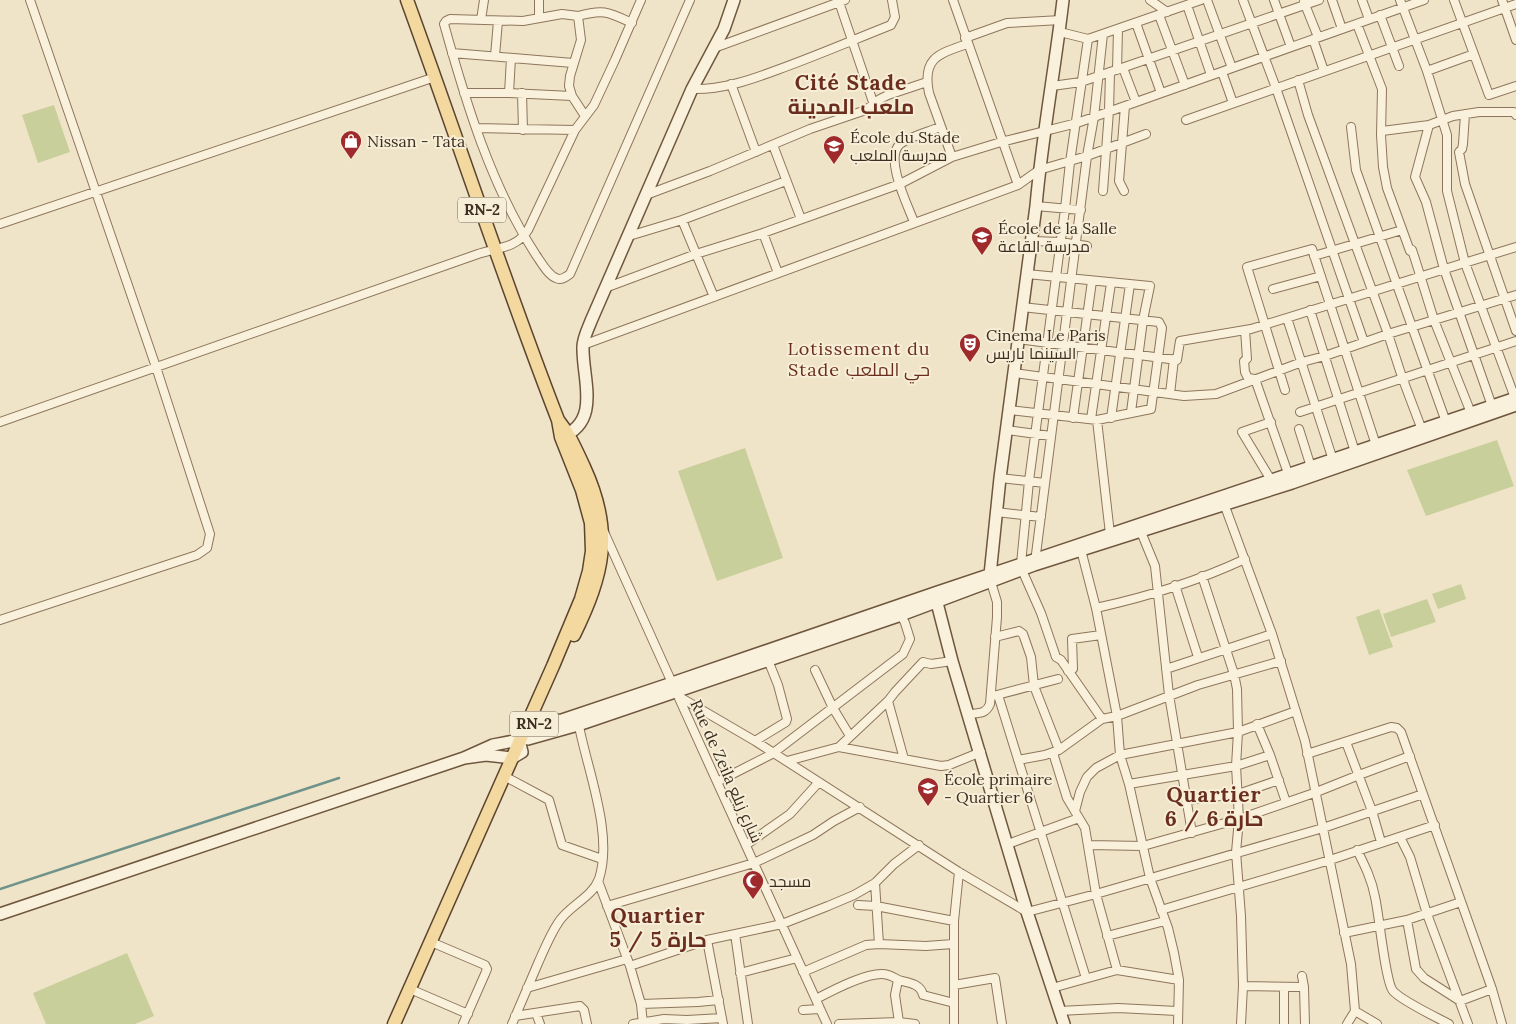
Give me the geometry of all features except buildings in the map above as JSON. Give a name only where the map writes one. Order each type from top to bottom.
[{"type":"main road","name":"RN-2","points":[[407,0],[494,249],[558,420],[590,483],[599,510],[602,529],[600,567],[588,606],[534,724],[521,745]]},
{"type":"main road","name":"RN-2","points":[[401,1024],[413,990],[521,745],[581,599],[589,571],[592,551],[591,523],[565,435]]},
{"type":"main road","name":"RN-2","points":[[394,1024],[413,990]]},
{"type":"street","points":[[0,620],[197,555],[207,548],[210,534],[156,367],[30,0]]},
{"type":"street","points":[[482,20],[484,0]]},
{"type":"street","points":[[539,0],[539,18]]},
{"type":"street","points":[[0,422],[494,249],[513,245],[524,237],[575,130],[594,105],[641,0]]},
{"type":"street","points":[[632,23],[609,12],[596,11],[578,16],[562,14],[523,22],[450,19],[446,20],[444,24],[464,93],[492,171],[524,237],[540,262],[556,278],[566,278],[570,274],[690,0]]},
{"type":"street","points":[[565,435],[575,429],[584,416],[587,407],[588,396],[583,345],[591,321],[692,89],[714,48],[733,5],[741,0]]},
{"type":"street","points":[[692,89],[710,89],[752,79],[822,54],[891,25],[895,17],[892,0]]},
{"type":"street","points":[[953,0],[1018,185]]},
{"type":"street","points":[[1064,0],[1039,170],[1032,241],[1000,478],[990,578],[997,602],[995,696],[1042,833],[1086,978]]},
{"type":"street","points":[[1150,0],[1163,13],[1172,50],[1186,84]]},
{"type":"street","points":[[952,157],[928,93],[927,71],[937,55],[1007,24],[1061,26],[1088,39],[1201,0]]},
{"type":"street","points":[[1207,0],[1232,68]]},
{"type":"street","points":[[1243,0],[1276,88],[1364,342]]},
{"type":"street","points":[[1274,0],[1291,47]]},
{"type":"street","points":[[1052,86],[1081,82],[1279,14],[1304,2],[1319,0]]},
{"type":"street","points":[[1332,0],[1342,29]]},
{"type":"street","points":[[1362,0],[1369,19]]},
{"type":"street","points":[[605,288],[696,254],[900,184],[952,157],[1076,123],[1357,24],[1402,4],[1424,0]]},
{"type":"street","points":[[1454,0],[1489,95],[1516,86]]},
{"type":"street","points":[[714,48],[842,1],[852,40],[874,105]]},
{"type":"street","points":[[1304,2],[1316,38],[1324,71]]},
{"type":"street","points":[[1223,501],[1271,480],[1290,478],[1311,467],[1516,398],[1465,263],[1447,191],[1446,134],[1427,71],[1402,4]]},
{"type":"street","points":[[1504,4],[1516,40]]},
{"type":"street","points":[[1186,120],[1462,22],[1504,4],[1516,4]]},
{"type":"street","points":[[1187,5],[1211,75]]},
{"type":"street","points":[[1380,15],[1399,66]]},
{"type":"street","points":[[578,16],[581,40],[569,86],[572,96],[584,116]]},
{"type":"street","points":[[495,56],[498,21]]},
{"type":"street","points":[[1136,23],[1161,93]]},
{"type":"street","points":[[1357,24],[1382,89],[1383,167],[1387,188],[1410,251],[1412,250],[1434,320],[1471,413]]},
{"type":"street","points":[[1103,191],[1109,112],[1117,70],[1118,29]]},
{"type":"street","points":[[1035,562],[1087,156],[1094,117],[1103,34]]},
{"type":"street","points":[[1088,39],[1070,162],[1029,481],[1021,567],[1041,613],[1056,657],[1061,660],[1102,719]]},
{"type":"street","points":[[452,53],[574,63]]},
{"type":"street","points":[[1427,71],[1474,54]]},
{"type":"street","points":[[509,93],[511,58]]},
{"type":"street","points":[[1117,70],[1136,102]]},
{"type":"street","points":[[1222,72],[1233,103]]},
{"type":"street","points":[[0,224],[435,77]]},
{"type":"street","points":[[1298,80],[1308,115],[1422,430]]},
{"type":"street","points":[[646,195],[810,129],[866,110],[888,95],[927,82]]},
{"type":"street","points":[[731,84],[756,152]]},
{"type":"street","points":[[464,93],[522,93],[572,96]]},
{"type":"street","points":[[522,93],[523,130]]},
{"type":"street","points":[[1124,191],[1119,181],[1125,106]]},
{"type":"street","points":[[1382,131],[1429,125],[1465,114],[1489,111],[1514,112],[1516,117]]},
{"type":"street","points":[[1465,114],[1463,144],[1459,152],[1465,184],[1516,331]]},
{"type":"street","points":[[1429,125],[1416,177],[1426,202],[1444,269],[1492,406]]},
{"type":"street","points":[[914,222],[900,184],[894,159],[895,151],[905,141],[940,126]]},
{"type":"street","points":[[1351,127],[1356,170],[1446,422]]},
{"type":"street","points":[[476,128],[575,130]]},
{"type":"street","points":[[583,345],[1018,185],[1039,170],[1070,162],[1146,134]]},
{"type":"street","points":[[772,145],[801,219]]},
{"type":"street","points":[[629,236],[682,220],[786,181]]},
{"type":"street","points":[[1036,206],[1081,210]]},
{"type":"street","points":[[682,220],[714,297]]},
{"type":"street","points":[[1314,256],[1402,230]]},
{"type":"street","points":[[763,232],[778,273]]},
{"type":"street","points":[[1032,241],[1060,242],[1087,246]]},
{"type":"street","points":[[1018,339],[1177,360],[1180,341],[1227,334],[1265,325],[1516,247]]},
{"type":"street","points":[[1285,390],[1247,267],[1312,249],[1376,445]]},
{"type":"street","points":[[1027,274],[1150,286],[1143,320],[1132,412]]},
{"type":"street","points":[[1273,289],[1321,276]]},
{"type":"street","points":[[1072,418],[1092,281]]},
{"type":"street","points":[[1110,534],[1094,419],[1096,384],[1111,282]]},
{"type":"street","points":[[1111,418],[1130,284]]},
{"type":"street","points":[[1014,373],[1184,396],[1216,394],[1302,362],[1516,295]]},
{"type":"street","points":[[1010,410],[1094,419],[1111,418],[1152,409],[1162,328],[1160,323],[1143,320],[1022,307]]},
{"type":"street","points":[[1310,310],[1355,452]]},
{"type":"street","points":[[1286,318],[1302,362],[1332,460]]},
{"type":"street","points":[[1245,330],[1247,359],[1244,361],[1244,372],[1248,378],[1255,379]]},
{"type":"street","points":[[1300,412],[1516,341]]},
{"type":"street","points":[[1170,394],[1174,359]]},
{"type":"street","points":[[1255,379],[1290,478]]},
{"type":"street","points":[[676,690],[786,649],[1035,562],[1516,405]]},
{"type":"street","points":[[1271,422],[1242,432],[1271,480]]},
{"type":"street","points":[[1298,428],[1311,467]]},
{"type":"street","points":[[1007,430],[1051,436]]},
{"type":"street","points":[[1000,478],[1045,483]]},
{"type":"street","points":[[1223,501],[1272,634],[1307,754],[1351,964],[1355,1011],[1347,1024]]},
{"type":"street","points":[[996,512],[1041,517]]},
{"type":"street","points":[[591,523],[602,529]]},
{"type":"street","points":[[1081,547],[1110,534],[1139,528]]},
{"type":"street","points":[[1139,528],[1155,566],[1169,695],[1192,833]]},
{"type":"street","name":"Rue de Zeila شارع زيلع","points":[[602,529],[827,1024]]},
{"type":"street","points":[[1081,547],[1096,608],[1117,716],[1120,755],[1129,784],[1150,878],[1174,953],[1178,980],[1178,1024]]},
{"type":"street","points":[[1096,608],[1158,591],[1225,568],[1245,559]]},
{"type":"street","points":[[1202,576],[1237,688],[1238,732],[1236,766],[1239,819],[1236,852],[1241,916],[1243,986],[1241,1024]]},
{"type":"street","points":[[1175,585],[1198,657]]},
{"type":"street","points":[[936,598],[952,661],[981,752],[1027,912],[1064,1024]]},
{"type":"street","points":[[717,782],[772,754],[903,654],[910,639],[899,611]]},
{"type":"street","points":[[996,637],[1022,632],[1031,658],[1034,686],[1056,751],[1067,798],[1085,828],[1096,894],[1117,970]]},
{"type":"street","points":[[1166,669],[1272,634]]},
{"type":"street","points":[[1068,671],[1073,669],[1072,639],[1074,637],[1100,635]]},
{"type":"street","points":[[464,758],[497,755],[577,720],[768,660],[786,649]]},
{"type":"street","points":[[754,741],[786,722],[787,718],[778,684],[768,660]]},
{"type":"street","points":[[839,747],[888,701],[894,692],[923,662],[931,664],[952,661]]},
{"type":"street","points":[[1018,760],[1056,751],[1102,719],[1117,716],[1169,695],[1234,674],[1281,662]]},
{"type":"street","points":[[815,670],[833,708],[850,736]]},
{"type":"street","points":[[969,714],[988,710],[995,696],[1058,679]]},
{"type":"street","points":[[676,690],[772,754],[787,761],[959,872],[1027,912],[1096,894],[1323,828],[1423,794]]},
{"type":"street","points":[[888,701],[904,759]]},
{"type":"street","points":[[1077,815],[1080,792],[1087,777],[1096,768],[1120,755],[1238,732],[1296,711]]},
{"type":"street","points":[[534,724],[577,720]]},
{"type":"street","points":[[577,720],[596,794],[602,842],[602,859],[598,881],[629,962],[643,1023]]},
{"type":"street","points":[[1257,724],[1286,802]]},
{"type":"street","points":[[1307,754],[1390,727],[1394,727],[1401,732],[1435,824],[1492,989],[1502,1024]]},
{"type":"street","points":[[1346,742],[1382,842]]},
{"type":"street","points":[[0,914],[464,758],[493,745],[521,745]]},
{"type":"street","points":[[787,761],[839,747],[941,766],[981,752]]},
{"type":"street","points":[[1129,784],[1236,766],[1270,755]]},
{"type":"street","points":[[1089,845],[1143,846],[1192,833],[1314,793],[1410,756]]},
{"type":"street","points":[[507,778],[549,800],[562,845],[602,859]]},
{"type":"street","points":[[1186,800],[1238,794],[1279,780]]},
{"type":"street","points":[[746,845],[790,814],[819,782]]},
{"type":"street","points":[[607,906],[754,863],[813,836],[834,821],[860,807]]},
{"type":"street","points":[[1008,844],[1042,833],[1077,815]]},
{"type":"street","points":[[1161,910],[1330,860],[1435,824]]},
{"type":"street","points":[[1400,837],[1410,857],[1428,914],[1468,1024]]},
{"type":"street","points":[[527,988],[707,940],[782,924],[854,895],[875,883],[894,864],[919,845]]},
{"type":"street","points":[[1357,850],[1369,874],[1376,898],[1379,926],[1391,987],[1400,996],[1449,1024]]},
{"type":"street","points":[[954,1024],[953,944],[959,872]]},
{"type":"street","points":[[513,1020],[559,920],[598,881]]},
{"type":"street","points":[[875,883],[879,944]]},
{"type":"street","points":[[1344,933],[1407,920],[1461,902]]},
{"type":"street","points":[[858,906],[876,906],[954,921]]},
{"type":"street","points":[[1407,920],[1416,969],[1424,978],[1460,1001]]},
{"type":"street","points":[[1108,936],[1165,921]]},
{"type":"street","points":[[735,934],[748,1024]]},
{"type":"street","points":[[633,1024],[687,1020],[723,1021],[707,940]]},
{"type":"street","points":[[434,942],[485,965],[487,968],[464,1024]]},
{"type":"street","points":[[803,972],[866,945],[926,946],[953,944]]},
{"type":"street","points":[[740,973],[797,958]]},
{"type":"street","points":[[1052,988],[1117,970],[1178,980]]},
{"type":"street","points":[[816,999],[845,984],[887,974],[916,986],[922,990],[923,995],[954,1003]]},
{"type":"street","points":[[1302,976],[1305,1024]]},
{"type":"street","points":[[954,985],[995,978],[1002,1024]]},
{"type":"street","points":[[898,980],[895,995],[899,1022]]},
{"type":"street","points":[[1243,986],[1304,987]]},
{"type":"street","points":[[1284,987],[1284,1024]]},
{"type":"street","points":[[1460,1001],[1492,989]]},
{"type":"street","points":[[413,990],[468,1014]]},
{"type":"street","points":[[640,1004],[719,1000]]},
{"type":"street","points":[[513,1020],[536,1013],[580,1006],[584,1010],[587,1024]]},
{"type":"street","points":[[804,1010],[820,1008]]},
{"type":"street","points":[[1059,1011],[1118,1008],[1178,1011]]},
{"type":"street","points":[[1355,1011],[1377,1024]]},
{"type":"street","points":[[536,1013],[540,1024]]},
{"type":"street","points":[[838,1024],[899,1022],[915,1024]]},
{"type":"green space","points":[[54,105],[70,152],[38,163],[22,115]]},
{"type":"green space","points":[[1497,440],[1514,486],[1426,516],[1407,470]]},
{"type":"green space","points":[[745,448],[783,558],[717,581],[678,471]]},
{"type":"green space","points":[[1461,584],[1466,599],[1438,609],[1432,594]]},
{"type":"green space","points":[[1427,599],[1436,622],[1391,637],[1383,614]]},
{"type":"green space","points":[[1379,609],[1393,647],[1369,655],[1356,617]]},
{"type":"green space","points":[[127,953],[154,1016],[135,1024],[46,1024],[33,993]]},
{"type":"waterway","points":[[0,889],[339,778]]},
{"type":"place","name":"Nissan - Tata","points":[[351,160]]},
{"type":"place","name":"École du Stade مدرسة الملعب","points":[[834,165]]},
{"type":"place","name":"École de la Salle مدرسة القاعة","points":[[982,256]]},
{"type":"place","name":"Cinema Le Paris السينما باريس","points":[[970,363]]},
{"type":"place","name":"École primaire - Quartier 6","points":[[928,807]]},
{"type":"place","name":"مسجد","points":[[753,900]]},
{"type":"district","name":"Cité Stade ملعب المدينة","points":[[851,95]]},
{"type":"district","name":"Lotissement du Stade حي الملعب","points":[[859,359]]},
{"type":"district","name":"Quartier 6 / حارة 6","points":[[1214,807]]},
{"type":"district","name":"Quartier 5 / حارة 5","points":[[658,928]]}]
